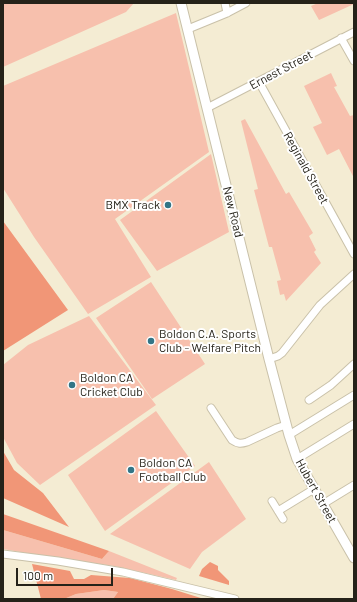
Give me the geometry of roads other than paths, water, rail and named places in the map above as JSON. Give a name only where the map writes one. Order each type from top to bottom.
[{"type":"main road","name":"New Road","points":[[181,3],[286,423]]},
{"type":"main road","name":"Hubert Street","points":[[286,423],[297,459],[353,556]]},
{"type":"street","points":[[225,3],[227,12]]},
{"type":"street","points":[[188,29],[246,3]]},
{"type":"street","name":"Ernest Street","points":[[207,108],[354,32]]},
{"type":"street","points":[[341,38],[354,61]]},
{"type":"street","name":"Reginald Street","points":[[259,82],[354,254]]},
{"type":"street","points":[[269,359],[282,353],[320,304],[354,274]]},
{"type":"street","points":[[309,400],[331,385],[354,364]]},
{"type":"street","points":[[289,435],[354,394]]},
{"type":"street","points":[[211,408],[232,440],[237,443],[242,444],[247,442],[286,423]]},
{"type":"street","points":[[297,459],[354,424]]},
{"type":"street","points":[[323,504],[354,485]]},
{"type":"street","points":[[278,511],[314,489]]},
{"type":"street","points":[[272,501],[283,519]]},
{"type":"street","points":[[3,554],[58,561],[123,572],[235,599]]},
{"type":"place","name":"BMX Track","points":[[168,205]]},
{"type":"place","name":"Boldon C.A. Sports Club - Welfare Pitch","points":[[151,341]]},
{"type":"place","name":"Boldon CA Cricket Club","points":[[72,385]]},
{"type":"place","name":"Boldon CA Football Club","points":[[131,470]]}]
